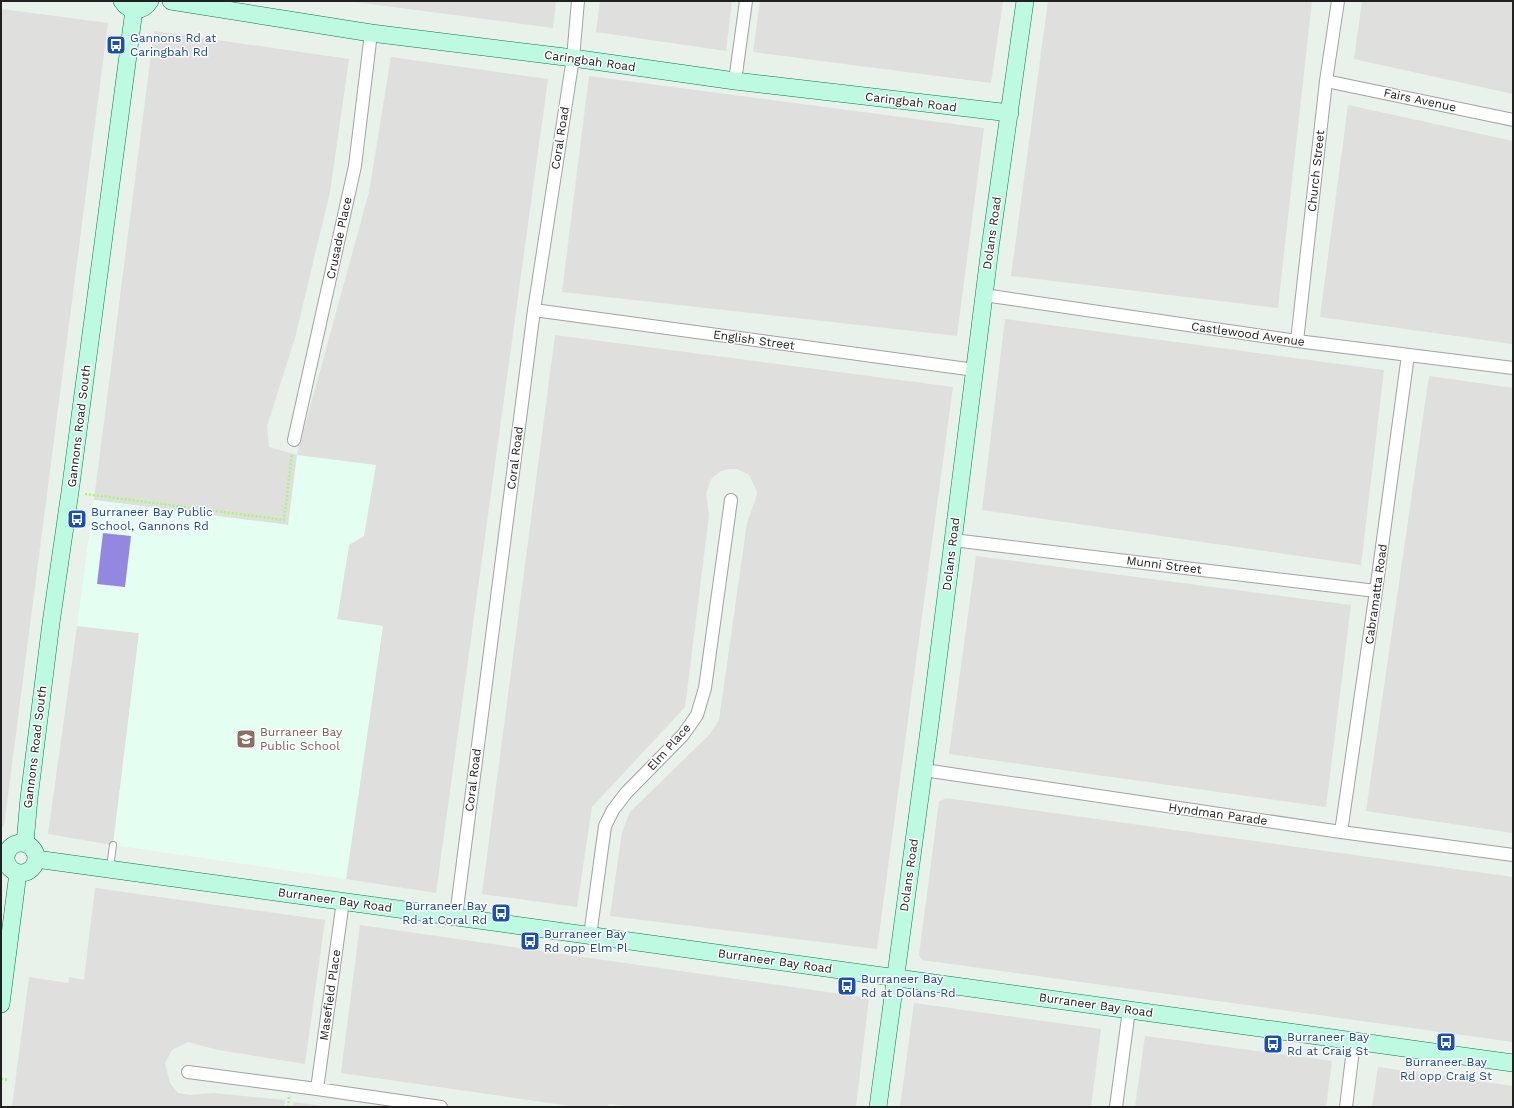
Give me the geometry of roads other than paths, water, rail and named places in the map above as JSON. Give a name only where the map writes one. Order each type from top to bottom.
[{"type":"street","points":[[128,5],[143,8],[150,1]]},
{"type":"street","name":"Caringbah Road","points":[[171,1],[371,33],[572,58],[734,81],[1010,113]]},
{"type":"street","name":"Coral Road","points":[[456,916],[534,310],[572,58],[578,1]]},
{"type":"street","points":[[734,81],[746,1]]},
{"type":"street","name":"Dolans Road","points":[[878,1107],[924,770],[984,295],[1025,1]]},
{"type":"street","name":"Church Street","points":[[1297,341],[1326,81],[1338,1]]},
{"type":"street","name":"Gannons Road South","points":[[25,843],[25,829],[70,492],[128,5]]},
{"type":"street","name":"Crusade Place","points":[[294,440],[354,166],[371,33]]},
{"type":"street","name":"Fairs Avenue","points":[[1326,81],[1513,120]]},
{"type":"street","name":"Castlewood Avenue","points":[[984,295],[1297,341],[1513,368]]},
{"type":"street","name":"English Street","points":[[534,310],[975,370]]},
{"type":"street","name":"Cabramatta Road","points":[[1341,832],[1408,355]]},
{"type":"street","name":"Elm Place","points":[[590,936],[605,826],[613,810],[626,793],[683,735],[697,715],[705,688],[731,500]]},
{"type":"street","name":"Munni Street","points":[[953,540],[1376,591]]},
{"type":"street","name":"Hyndman Parade","points":[[924,770],[1341,832],[1513,855]]},
{"type":"street","points":[[15,843],[25,843],[34,849],[36,859],[32,868],[23,873],[18,873],[10,868],[3,855],[15,843]]},
{"type":"street","name":"Burraneer Bay Road","points":[[36,859],[343,900],[590,936],[1513,1063]]},
{"type":"street","points":[[1,1004],[18,873]]},
{"type":"street","name":"Masefield Place","points":[[317,1089],[343,900]]},
{"type":"street","points":[[1116,1107],[1129,1010]]},
{"type":"street","points":[[1346,1107],[1354,1041]]},
{"type":"street","points":[[188,1072],[441,1107]]},
{"type":"lane","points":[[110,869],[113,845]]},
{"type":"place","name":"Gannons Rd at Caringbah Rd","points":[[116,45]]},
{"type":"place","name":"Burraneer Bay Public School, Gannons Rd","points":[[77,519]]},
{"type":"place","name":"Burraneer Bay Public School","points":[[246,739]]},
{"type":"place","name":"Burraneer Bay Rd at Coral Rd","points":[[501,913]]},
{"type":"place","name":"Burraneer Bay Rd opp Elm Pl","points":[[530,941]]},
{"type":"place","name":"Burraneer Bay Rd at Dolans Rd","points":[[847,986]]},
{"type":"place","name":"Burraneer Bay Rd opp Craig St","points":[[1446,1042]]},
{"type":"place","name":"Burraneer Bay Rd at Craig St","points":[[1273,1044]]}]
